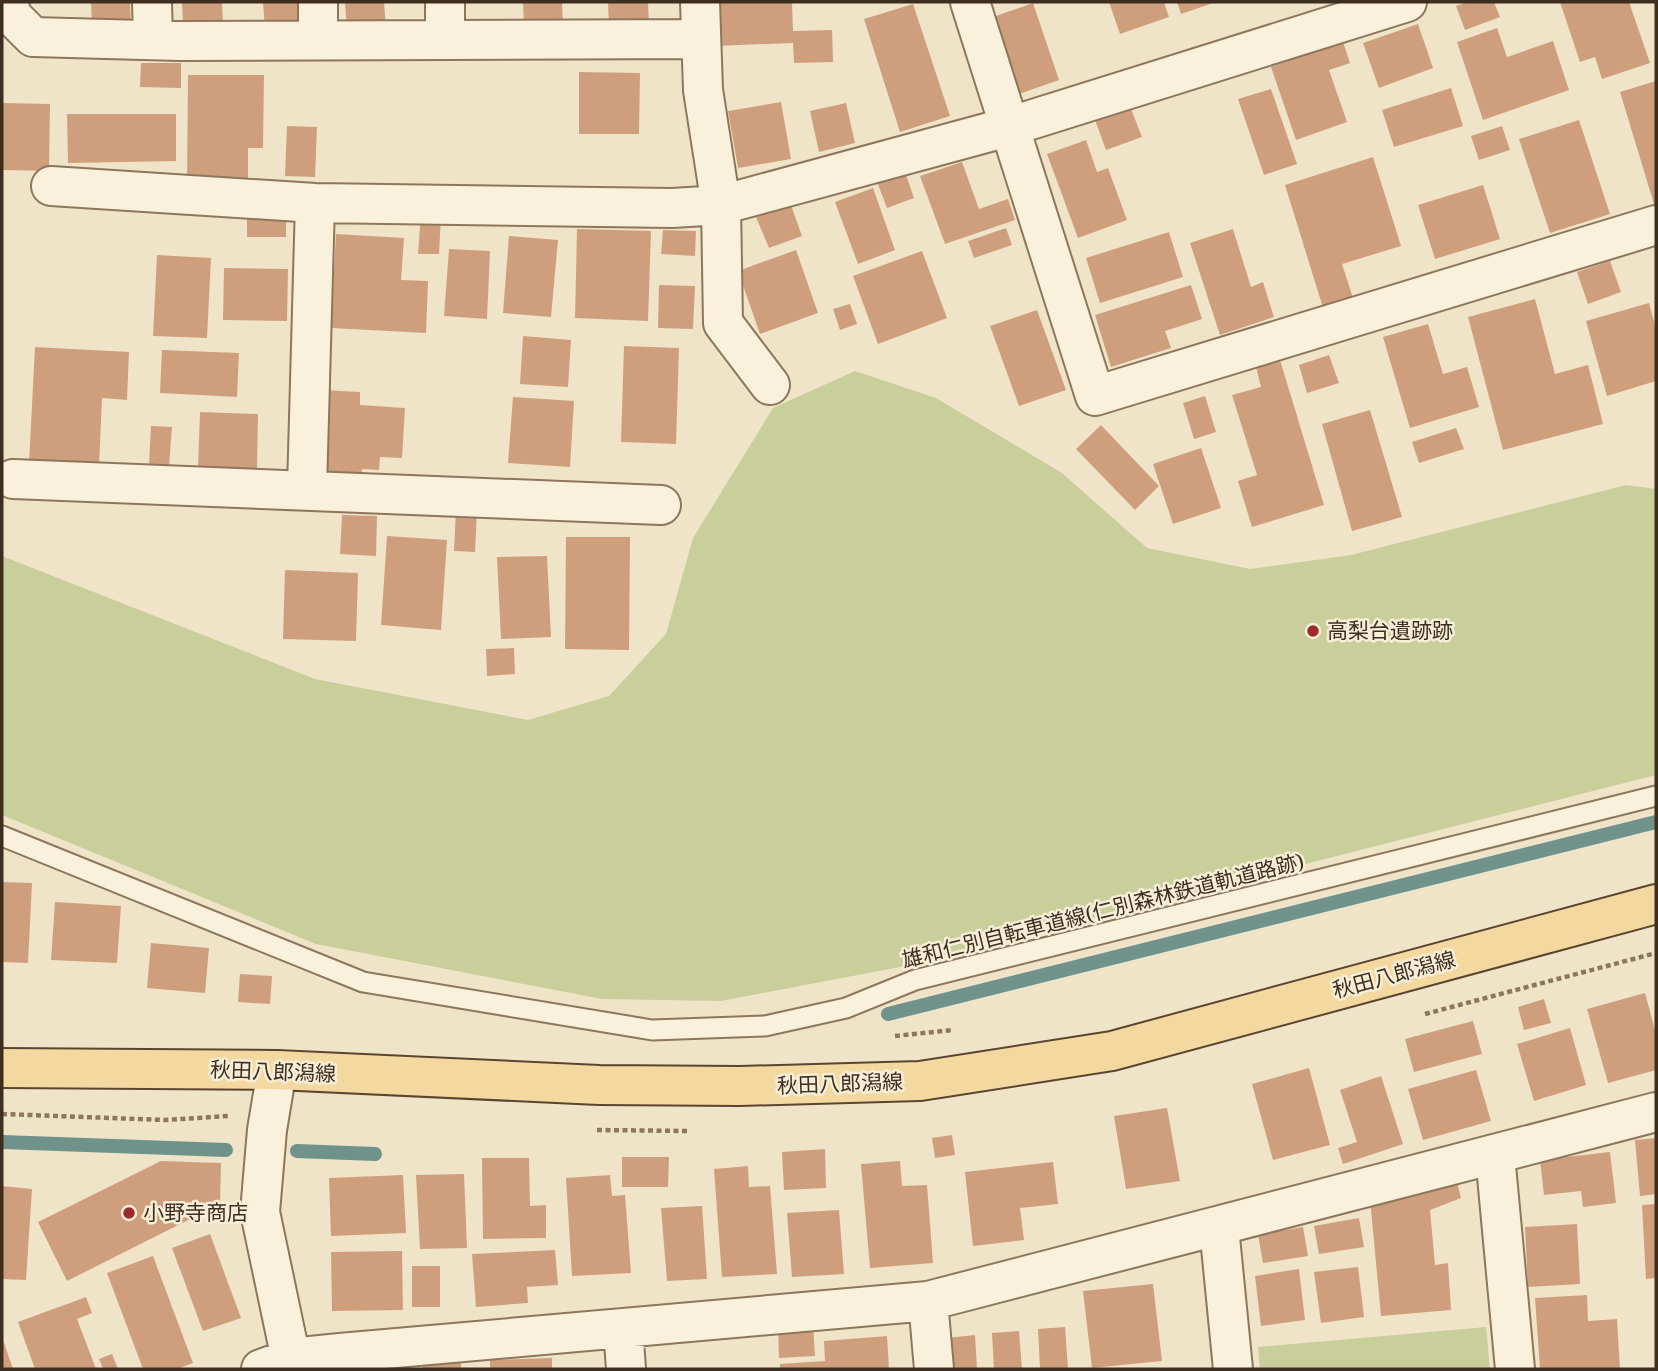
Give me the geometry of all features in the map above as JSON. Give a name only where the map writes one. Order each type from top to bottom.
[{"type":"main road","name":"秋田八郎潟線","points":[[2,1068],[277,1070],[599,1085],[740,1086],[920,1081],[1112,1051],[1656,904]]},
{"type":"street","points":[[9,2],[11,15],[33,37],[153,40],[445,40],[701,20],[703,90],[721,205],[723,323],[770,385]]},
{"type":"street","points":[[152,2],[153,40]]},
{"type":"street","points":[[318,2],[318,40]]},
{"type":"street","points":[[445,2],[445,40]]},
{"type":"street","points":[[970,2],[1096,396],[1656,225]]},
{"type":"street","points":[[51,186],[315,203],[672,208],[721,205],[1008,127],[1407,2]]},
{"type":"street","points":[[307,489],[315,203]]},
{"type":"street","points":[[13,479],[661,505]]},
{"type":"street","points":[[277,1070],[267,1130],[260,1212],[282,1366],[623,1328],[928,1300],[1656,1112]]},
{"type":"street","points":[[1495,1155],[1515,1369]]},
{"type":"street","points":[[1219,1227],[1233,1369]]},
{"type":"street","points":[[928,1300],[934,1369]]},
{"type":"street","points":[[623,1328],[626,1369]]},
{"type":"lane","name":"雄和仁別自転車道線(仁別森林鉄道軌道路跡)","points":[[2,836],[363,982],[652,1030],[765,1026],[846,1008],[915,980],[1656,796]]},
{"type":"green space","points":[[855,371],[936,398],[1062,473],[1147,548],[1250,569],[1351,555],[1626,485],[1656,489],[1656,775],[900,967],[721,1001],[602,999],[316,944],[2,815],[2,556],[315,679],[528,720],[609,696],[666,634],[693,538],[773,408]]},
{"type":"green space","points":[[1486,1327],[1490,1369],[1260,1369],[1258,1347]]},
{"type":"building","points":[[91,2],[130,2],[131,28],[92,30]]},
{"type":"building","points":[[182,2],[222,2],[223,25],[183,27]]},
{"type":"building","points":[[263,2],[302,2],[304,28],[265,30]]},
{"type":"building","points":[[345,2],[384,2],[386,28],[347,30]]},
{"type":"building","points":[[523,2],[562,2],[563,24],[524,26]]},
{"type":"building","points":[[608,2],[648,2],[649,26],[609,28]]},
{"type":"building","points":[[713,2],[792,2],[793,31],[832,30],[833,62],[794,63],[793,43],[715,46]]},
{"type":"building","points":[[1109,2],[1164,2],[1169,17],[1120,34]]},
{"type":"building","points":[[1177,2],[1216,2],[1181,14]]},
{"type":"building","points":[[1468,2],[1494,2],[1500,17],[1465,30],[1456,6]]},
{"type":"building","points":[[1560,2],[1629,2],[1650,63],[1602,79],[1595,57],[1580,62]]},
{"type":"building","points":[[1033,3],[1059,80],[1019,94],[993,17]]},
{"type":"building","points":[[913,4],[950,116],[900,132],[864,19]]},
{"type":"building","points":[[1418,24],[1433,68],[1379,88],[1363,43]]},
{"type":"building","points":[[1497,28],[1507,57],[1553,41],[1569,90],[1483,120],[1457,42]]},
{"type":"building","points":[[1343,42],[1350,63],[1329,70],[1347,122],[1296,140],[1271,67]]},
{"type":"building","points":[[141,63],[181,63],[181,88],[140,87]]},
{"type":"building","points":[[579,72],[640,73],[639,134],[579,134]]},
{"type":"building","points":[[188,75],[264,75],[263,148],[248,148],[248,181],[187,180]]},
{"type":"building","points":[[1656,81],[1656,203],[1654,204],[1620,92]]},
{"type":"building","points":[[1451,88],[1463,126],[1394,147],[1382,110]]},
{"type":"building","points":[[1271,89],[1297,164],[1264,175],[1238,99]]},
{"type":"building","points":[[781,102],[791,159],[738,168],[728,111]]},
{"type":"building","points":[[2,103],[50,104],[49,171],[2,170]]},
{"type":"building","points":[[846,103],[855,143],[819,152],[810,111]]},
{"type":"building","points":[[1129,104],[1142,137],[1106,150],[1094,117]]},
{"type":"building","points":[[67,114],[176,114],[176,161],[68,163]]},
{"type":"building","points":[[1579,120],[1610,214],[1550,233],[1519,139]]},
{"type":"building","points":[[287,126],[317,127],[315,177],[285,176]]},
{"type":"building","points":[[1502,126],[1510,150],[1479,160],[1471,136]]},
{"type":"building","points":[[1086,140],[1097,172],[1108,168],[1127,220],[1078,238],[1047,154]]},
{"type":"building","points":[[1373,157],[1401,246],[1342,264],[1354,301],[1324,311],[1285,185]]},
{"type":"building","points":[[962,162],[979,209],[1008,199],[1015,220],[945,244],[920,176]]},
{"type":"building","points":[[904,169],[914,198],[887,208],[876,179]]},
{"type":"building","points":[[1483,185],[1500,239],[1435,259],[1418,205]]},
{"type":"building","points":[[873,188],[895,250],[858,264],[835,202]]},
{"type":"building","points":[[791,205],[802,236],[769,248],[756,217]]},
{"type":"building","points":[[247,209],[286,210],[286,237],[247,237]]},
{"type":"building","points":[[421,214],[441,216],[439,254],[418,254]]},
{"type":"building","points":[[1006,228],[1012,245],[974,258],[968,241]]},
{"type":"building","points":[[577,229],[651,231],[648,321],[575,318]]},
{"type":"building","points":[[1233,229],[1251,287],[1263,282],[1274,317],[1220,335],[1190,243]]},
{"type":"building","points":[[663,230],[696,231],[695,256],[661,254]]},
{"type":"building","points":[[1169,232],[1183,277],[1100,303],[1086,258]]},
{"type":"building","points":[[336,234],[404,238],[401,280],[428,281],[426,333],[331,328]]},
{"type":"building","points":[[509,236],[558,240],[551,317],[503,313]]},
{"type":"building","points":[[449,249],[490,251],[487,319],[444,316]]},
{"type":"building","points":[[796,250],[818,313],[760,334],[738,271]]},
{"type":"building","points":[[922,251],[947,318],[878,344],[853,276]]},
{"type":"building","points":[[157,255],[211,258],[207,338],[153,336]]},
{"type":"building","points":[[1610,261],[1621,292],[1588,304],[1577,272]]},
{"type":"building","points":[[224,268],[288,269],[287,321],[223,320]]},
{"type":"building","points":[[659,285],[695,286],[693,329],[658,328]]},
{"type":"building","points":[[1191,285],[1202,319],[1165,331],[1171,348],[1111,367],[1095,315]]},
{"type":"building","points":[[1535,299],[1555,374],[1588,365],[1603,424],[1503,450],[1468,317]]},
{"type":"building","points":[[1649,303],[1656,329],[1656,381],[1607,396],[1586,321]]},
{"type":"building","points":[[850,304],[857,324],[840,330],[833,309]]},
{"type":"building","points":[[1037,310],[1066,390],[1019,406],[990,326]]},
{"type":"building","points":[[1428,324],[1443,374],[1467,367],[1479,407],[1410,428],[1383,337]]},
{"type":"building","points":[[523,336],[571,340],[568,387],[520,384]]},
{"type":"building","points":[[624,346],[679,348],[676,444],[621,442]]},
{"type":"building","points":[[35,347],[129,352],[127,400],[102,398],[99,466],[29,463]]},
{"type":"building","points":[[162,350],[239,353],[237,397],[160,393]]},
{"type":"building","points":[[1329,355],[1339,383],[1307,393],[1299,365]]},
{"type":"building","points":[[1280,360],[1324,505],[1252,527],[1238,481],[1257,475],[1232,395],[1261,387],[1256,367]]},
{"type":"building","points":[[322,390],[360,392],[360,405],[405,408],[402,458],[380,457],[379,470],[362,469],[361,480],[318,478]]},
{"type":"building","points":[[1205,396],[1216,432],[1194,439],[1183,403]]},
{"type":"building","points":[[513,397],[574,401],[570,467],[508,463]]},
{"type":"building","points":[[1370,410],[1402,517],[1352,531],[1322,424]]},
{"type":"building","points":[[200,412],[258,414],[257,470],[198,468]]},
{"type":"building","points":[[1101,425],[1159,486],[1135,510],[1076,449]]},
{"type":"building","points":[[151,426],[172,427],[169,467],[149,465]]},
{"type":"building","points":[[1456,428],[1464,449],[1419,463],[1412,442]]},
{"type":"building","points":[[1201,448],[1221,508],[1173,524],[1153,464]]},
{"type":"building","points":[[456,510],[477,511],[475,552],[454,551]]},
{"type":"building","points":[[342,515],[377,516],[376,556],[340,554]]},
{"type":"building","points":[[387,536],[447,540],[441,630],[381,625]]},
{"type":"building","points":[[566,537],[630,537],[629,650],[565,649]]},
{"type":"building","points":[[547,556],[551,637],[501,639],[497,557]]},
{"type":"building","points":[[285,570],[358,573],[356,641],[283,639]]},
{"type":"building","points":[[514,648],[515,674],[487,676],[486,649]]},
{"type":"building","points":[[2,882],[32,883],[28,963],[2,962]]},
{"type":"building","points":[[55,902],[121,906],[117,963],[51,960]]},
{"type":"building","points":[[151,943],[209,948],[205,993],[147,988]]},
{"type":"building","points":[[240,974],[272,976],[270,1004],[238,1002]]},
{"type":"building","points":[[1645,993],[1656,1034],[1656,1070],[1608,1083],[1587,1009]]},
{"type":"building","points":[[1544,999],[1551,1023],[1524,1030],[1518,1007]]},
{"type":"building","points":[[1473,1021],[1482,1054],[1414,1072],[1405,1039]]},
{"type":"building","points":[[1570,1028],[1586,1085],[1534,1101],[1517,1044]]},
{"type":"building","points":[[1309,1068],[1330,1145],[1273,1160],[1252,1084]]},
{"type":"building","points":[[1476,1070],[1491,1121],[1423,1140],[1408,1089]]},
{"type":"building","points":[[1381,1076],[1403,1144],[1343,1164],[1338,1148],[1357,1142],[1340,1090]]},
{"type":"building","points":[[1167,1108],[1180,1181],[1126,1189],[1114,1116]]},
{"type":"building","points":[[952,1135],[955,1155],[935,1158],[932,1138]]},
{"type":"building","points":[[1656,1138],[1656,1194],[1640,1196],[1635,1140]]},
{"type":"building","points":[[825,1149],[826,1188],[784,1190],[782,1152]]},
{"type":"building","points":[[1610,1152],[1616,1203],[1583,1207],[1581,1191],[1544,1195],[1540,1160]]},
{"type":"building","points":[[622,1157],[669,1157],[668,1187],[622,1187]]},
{"type":"building","points":[[482,1158],[529,1158],[530,1206],[546,1205],[546,1238],[483,1239]]},
{"type":"building","name":"小野寺商店","points":[[161,1161],[221,1163],[220,1204],[67,1281],[38,1222]]},
{"type":"building","points":[[900,1161],[902,1186],[927,1185],[933,1263],[870,1268],[861,1164]]},
{"type":"building","points":[[1053,1162],[1058,1204],[1020,1208],[1024,1240],[973,1246],[965,1172]]},
{"type":"building","points":[[748,1166],[749,1187],[770,1186],[777,1274],[722,1277],[714,1169]]},
{"type":"building","points":[[464,1174],[467,1248],[420,1249],[416,1175]]},
{"type":"building","points":[[403,1175],[406,1233],[331,1236],[329,1178]]},
{"type":"building","points":[[610,1175],[612,1196],[625,1195],[631,1273],[572,1276],[566,1178]]},
{"type":"building","points":[[1456,1178],[1461,1198],[1430,1210],[1435,1265],[1448,1263],[1451,1310],[1381,1316],[1370,1199]]},
{"type":"building","points":[[2,1186],[32,1189],[26,1280],[2,1279]]},
{"type":"building","points":[[1656,1204],[1656,1278],[1646,1279],[1642,1205]]},
{"type":"building","points":[[702,1206],[707,1279],[667,1281],[661,1208]]},
{"type":"building","points":[[839,1210],[844,1274],[792,1277],[787,1213]]},
{"type":"building","points":[[1359,1218],[1364,1247],[1319,1254],[1314,1226]]},
{"type":"building","points":[[1577,1224],[1580,1284],[1528,1287],[1525,1227]]},
{"type":"building","points":[[1303,1227],[1308,1256],[1263,1263],[1258,1235]]},
{"type":"building","points":[[210,1234],[241,1318],[203,1331],[172,1248]]},
{"type":"building","points":[[555,1250],[558,1285],[527,1287],[528,1303],[476,1307],[472,1254]]},
{"type":"building","points":[[402,1251],[403,1310],[332,1311],[331,1252]]},
{"type":"building","points":[[153,1256],[193,1363],[177,1369],[143,1369],[107,1273]]},
{"type":"building","points":[[412,1266],[440,1266],[440,1307],[412,1307]]},
{"type":"building","points":[[1358,1267],[1364,1317],[1321,1323],[1314,1272]]},
{"type":"building","points":[[1299,1269],[1305,1320],[1261,1326],[1255,1276]]},
{"type":"building","points":[[1153,1284],[1162,1361],[1092,1368],[1083,1291]]},
{"type":"building","points":[[1587,1295],[1588,1321],[1617,1319],[1620,1369],[1540,1369],[1535,1298]]},
{"type":"building","points":[[86,1297],[92,1313],[77,1319],[96,1369],[35,1369],[18,1322]]},
{"type":"building","points":[[813,1324],[815,1356],[779,1358],[778,1325]]},
{"type":"building","points":[[1065,1327],[1068,1369],[1040,1369],[1038,1329]]},
{"type":"building","points":[[1019,1331],[1022,1369],[994,1369],[992,1333]]},
{"type":"building","points":[[975,1335],[977,1369],[949,1369],[947,1338]]},
{"type":"building","points":[[887,1336],[889,1369],[780,1369],[780,1364],[825,1361],[824,1341]]},
{"type":"building","points":[[2,1337],[13,1369],[2,1369]]},
{"type":"building","points":[[112,1354],[118,1369],[103,1369],[99,1359]]},
{"type":"building","points":[[552,1358],[552,1369],[490,1369],[490,1360]]},
{"type":"building","points":[[461,1359],[461,1369],[423,1369],[423,1360]]},
{"type":"waterway","points":[[888,1014],[1656,822]]},
{"type":"waterway","points":[[2,1142],[226,1150]]},
{"type":"waterway","points":[[297,1151],[375,1154]]},
{"type":"place","name":"高梨台遺跡跡","points":[[1313,631]]},
{"type":"place","name":"小野寺商店","points":[[129,1213]]}]
